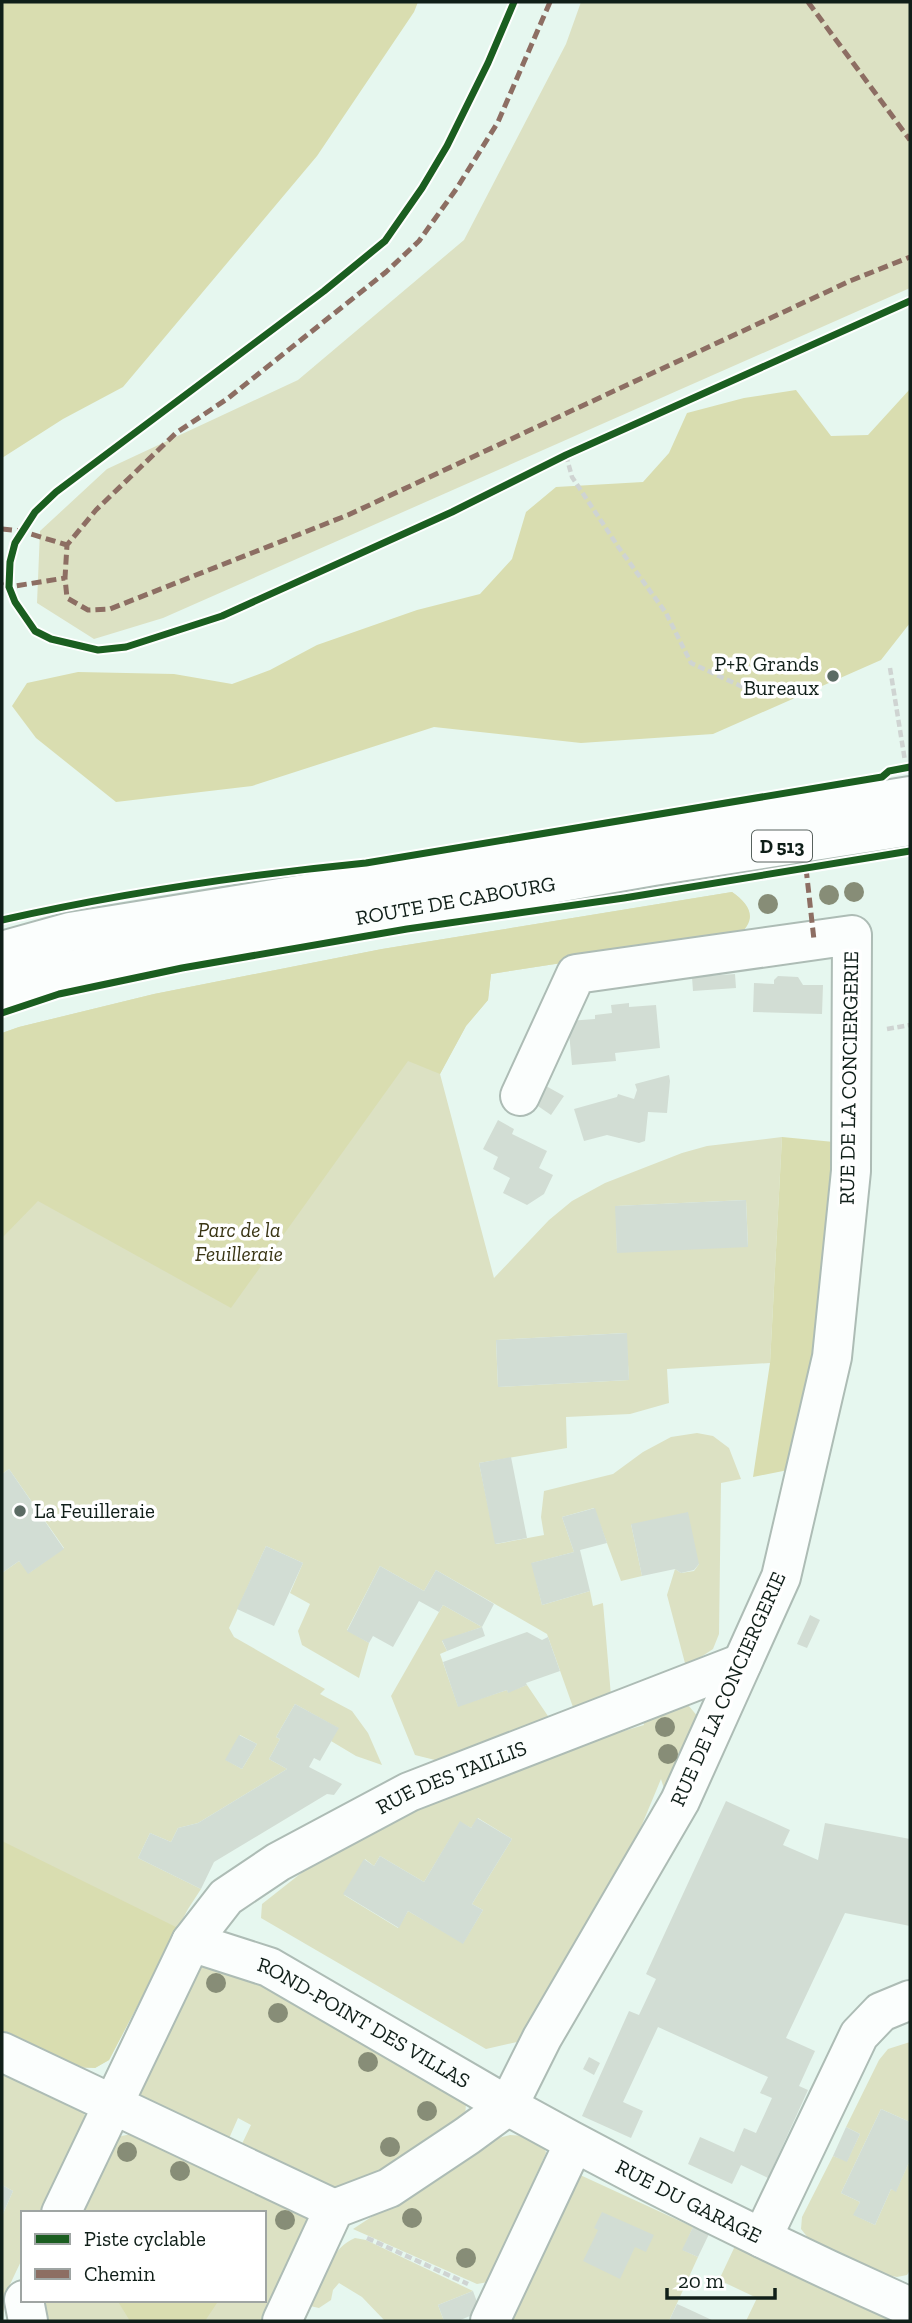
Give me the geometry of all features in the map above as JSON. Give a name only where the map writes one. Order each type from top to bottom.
[{"type":"street","name":"ROUTE DE CABOURG","points":[[2,951],[71,932],[906,773]]},
{"type":"street","name":"ROUTE DE CABOURG","points":[[2,988],[118,960],[653,866],[910,826]]},
{"type":"street","name":"RUE DE LA CONCIERGERIE","points":[[508,2106],[542,2038],[680,1801],[781,1577],[832,1357],[851,1171],[852,935],[576,974],[520,1096]]},
{"type":"street","name":"RUE DES TAILLIS","points":[[191,1942],[226,1898],[278,1862],[410,1792],[742,1663]]},
{"type":"street","points":[[62,2211],[191,1942]]},
{"type":"street","name":"ROND-POINT DES VILLAS","points":[[191,1942],[269,1967],[508,2106]]},
{"type":"street","points":[[762,2238],[859,2035],[881,2012],[910,2000]]},
{"type":"street","points":[[2,2052],[115,2105],[332,2215]]},
{"type":"street","points":[[282,2321],[332,2215],[389,2188],[508,2106]]},
{"type":"street","name":"RUE DU GARAGE","points":[[508,2106],[574,2143],[762,2238],[910,2307]]},
{"type":"street","points":[[495,2310],[574,2143]]},
{"type":"street","points":[[24,2302],[28,2321]]},
{"type":"path","points":[[566,455],[572,477],[666,613],[691,663],[760,695]]},
{"type":"path","points":[[890,668],[906,773]]},
{"type":"path","points":[[882,1030],[910,1025]]},
{"type":"path","points":[[332,2215],[495,2310]]},
{"type":"green space","points":[[2,2],[418,2],[414,12],[317,156],[123,387],[63,419],[2,458]]},
{"type":"green space","points":[[581,2],[910,2],[910,288],[163,618],[94,639],[37,603],[40,531],[107,469],[298,380],[464,240],[566,44]]},
{"type":"green space","points":[[910,389],[910,623],[881,660],[713,734],[581,743],[434,727],[252,786],[116,802],[36,738],[12,706],[27,683],[78,672],[174,674],[232,684],[270,670],[317,645],[417,610],[480,594],[512,559],[526,512],[556,487],[643,482],[669,453],[687,413],[744,398],[796,390],[831,436],[868,435]]},
{"type":"green space","name":"Parc de la Feuilleraie","points":[[732,892],[747,907],[748,924],[737,936],[491,974],[488,1000],[466,1026],[440,1074],[494,1278],[549,1220],[572,1201],[605,1183],[707,1146],[782,1137],[770,1363],[667,1369],[669,1403],[630,1414],[566,1417],[567,1448],[479,1463],[496,1544],[544,1535],[541,1517],[544,1491],[613,1474],[643,1452],[671,1437],[697,1433],[713,1436],[729,1448],[741,1479],[721,1483],[719,1634],[713,1649],[686,1667],[667,1595],[675,1569],[681,1573],[694,1571],[699,1564],[631,1524],[642,1576],[621,1581],[594,1508],[562,1517],[574,1552],[532,1563],[542,1605],[590,1591],[593,1606],[603,1603],[611,1696],[574,1710],[547,1634],[436,1570],[424,1591],[380,1566],[347,1630],[369,1643],[359,1678],[302,1645],[298,1631],[310,1604],[290,1593],[303,1563],[266,1546],[229,1628],[234,1637],[325,1689],[320,1694],[352,1711],[368,1733],[382,1765],[356,1756],[331,1741],[338,1728],[295,1704],[276,1737],[280,1739],[269,1759],[287,1769],[198,1823],[178,1828],[171,1842],[150,1833],[138,1858],[201,1889],[109,2060],[95,2068],[82,2068],[2,2035],[2,1573],[19,1561],[29,1573],[64,1548],[9,1469],[2,1474],[2,1033],[154,994],[382,949]],"holes":[[[746,1200],[748,1246],[617,1252],[616,1206]],[[626,1333],[629,1380],[498,1387],[496,1340]],[[240,1735],[257,1744],[242,1769],[226,1760]]]},
{"type":"green space","points":[[732,892],[750,912],[748,924],[737,936],[491,974],[488,1000],[466,1026],[440,1074],[408,1061],[231,1308],[38,1201],[2,1238],[2,1033],[154,994],[382,949]]},
{"type":"green space","points":[[782,1137],[834,1142],[832,1188],[816,1342],[788,1470],[753,1477],[770,1363]]},
{"type":"green space","points":[[443,1605],[482,1627],[442,1641],[447,1651],[440,1654],[458,1706],[527,1685],[550,1719],[439,1761],[415,1755],[391,1696]]},
{"type":"green space","points":[[680,1704],[688,1705],[699,1718],[666,1795],[661,1779],[631,1851],[517,2042],[486,2049],[261,1918],[262,1904],[314,1863],[391,1820],[590,1741],[644,1725],[642,1719]],"holes":[[[478,1818],[512,1839],[472,1904],[483,1910],[463,1943],[408,1911],[398,1928],[344,1895],[365,1859],[374,1866],[380,1856],[424,1882],[460,1822],[471,1828]]]},
{"type":"green space","points":[[2,1841],[178,1928],[109,2060],[95,2068],[71,2065],[2,2035]]},
{"type":"green space","points":[[220,1961],[466,2103],[465,2119],[343,2193],[239,2150],[251,2125],[238,2118],[227,2143],[145,2104],[138,2089],[195,1973],[202,1967]]},
{"type":"green space","points":[[910,2042],[910,2122],[881,2109],[841,2193],[860,2202],[854,2215],[875,2225],[891,2189],[896,2191],[910,2160],[910,2270],[907,2275],[897,2277],[887,2275],[809,2239],[801,2229],[802,2217],[833,2156],[847,2161],[860,2134],[846,2127],[879,2060],[888,2049]]},
{"type":"green space","points":[[2,2065],[82,2107],[86,2119],[45,2211],[21,2211],[21,2261],[5,2295],[3,2321],[2,2216],[13,2191],[2,2185]]},
{"type":"green space","points":[[131,2134],[305,2215],[309,2222],[265,2321],[46,2321],[43,2302],[266,2302],[266,2211],[80,2211],[117,2137]]},
{"type":"green space","points":[[510,2135],[526,2136],[544,2145],[546,2153],[488,2282],[477,2284],[353,2229],[487,2141]]},
{"type":"green space","points":[[578,2174],[693,2227],[683,2250],[698,2257],[669,2321],[509,2321]]},
{"type":"green space","points":[[355,2238],[366,2240],[473,2291],[438,2305],[444,2321],[385,2321],[362,2297],[339,2283],[333,2290],[331,2300],[319,2308],[310,2306],[332,2258],[346,2243]]},
{"type":"green space","points":[[735,2246],[888,2316],[890,2321],[746,2321],[757,2298],[719,2280]]},
{"type":"green space","points":[[118,2302],[218,2302],[205,2321],[130,2321]]},
{"type":"building","points":[[735,974],[736,988],[693,991],[692,977]]},
{"type":"building","points":[[778,976],[798,977],[803,985],[823,985],[822,1014],[753,1012],[754,983],[774,984]]},
{"type":"building","points":[[629,1003],[629,1007],[656,1005],[660,1048],[615,1053],[616,1061],[572,1065],[568,1021],[595,1019],[595,1015],[612,1013],[611,1005]]},
{"type":"building","points":[[669,1075],[667,1113],[648,1112],[645,1141],[639,1143],[607,1135],[584,1141],[574,1109],[617,1097],[618,1094],[634,1099],[637,1090],[635,1084]]},
{"type":"building","points":[[546,1086],[564,1096],[551,1115],[535,1104]]},
{"type":"building","points":[[498,1120],[514,1129],[512,1134],[547,1151],[539,1168],[553,1175],[544,1194],[527,1205],[503,1193],[510,1178],[493,1169],[498,1157],[483,1149]]},
{"type":"building","points":[[746,1200],[748,1247],[617,1253],[615,1206]]},
{"type":"building","points":[[627,1333],[629,1380],[498,1387],[496,1340]]},
{"type":"building","points":[[511,1457],[527,1538],[495,1544],[479,1463]]},
{"type":"building","name":"La Feuilleraie","points":[[9,1469],[64,1549],[28,1574],[19,1561],[2,1573],[2,1474]]},
{"type":"building","points":[[595,1508],[607,1543],[580,1550],[590,1591],[542,1605],[531,1563],[574,1552],[562,1517]]},
{"type":"building","points":[[688,1512],[699,1564],[694,1570],[681,1573],[675,1569],[642,1576],[631,1524]]},
{"type":"building","points":[[266,1546],[303,1563],[274,1626],[237,1609]]},
{"type":"building","points":[[380,1566],[424,1591],[436,1570],[494,1604],[482,1627],[443,1605],[439,1612],[419,1601],[393,1647],[373,1636],[369,1643],[347,1631]]},
{"type":"building","points":[[810,1615],[820,1620],[807,1648],[797,1644]]},
{"type":"building","points":[[482,1627],[485,1636],[447,1651],[442,1640]]},
{"type":"building","points":[[527,1632],[542,1640],[548,1637],[560,1671],[526,1683],[527,1685],[508,1693],[507,1690],[458,1707],[443,1662]]},
{"type":"building","points":[[295,1704],[339,1728],[320,1761],[314,1758],[309,1767],[342,1784],[334,1795],[327,1794],[214,1862],[201,1889],[138,1858],[150,1833],[171,1842],[178,1828],[198,1823],[287,1769],[269,1759],[280,1739],[276,1737]]},
{"type":"building","points":[[239,1735],[257,1744],[242,1769],[225,1760]]},
{"type":"building","points":[[726,1801],[790,1830],[783,1845],[818,1860],[825,1823],[910,1839],[910,1926],[845,1913],[786,2038],[815,2051],[799,2086],[808,2090],[768,2178],[741,2165],[732,2184],[688,2164],[700,2137],[734,2152],[744,2128],[756,2133],[772,2098],[760,2093],[768,2077],[658,2027],[623,2102],[643,2111],[631,2138],[582,2116],[629,2011],[639,2015],[656,1979],[646,1974]]},
{"type":"building","points":[[477,1818],[512,1839],[472,1904],[483,1910],[463,1944],[408,1911],[399,1928],[343,1894],[364,1859],[374,1866],[380,1856],[424,1882],[460,1821],[471,1828]]},
{"type":"building","points":[[589,2057],[600,2063],[594,2075],[583,2069]]},
{"type":"building","points":[[881,2109],[910,2122],[910,2160],[896,2192],[891,2189],[875,2225],[853,2215],[860,2202],[841,2193]]},
{"type":"building","points":[[846,2127],[860,2134],[847,2162],[833,2156]]},
{"type":"building","points":[[2,2185],[13,2191],[2,2216]]},
{"type":"building","points":[[602,2212],[654,2235],[646,2252],[635,2247],[620,2279],[583,2261],[598,2230],[594,2228]]},
{"type":"building","points":[[693,2227],[709,2234],[698,2257],[682,2250]]},
{"type":"building","points":[[473,2291],[477,2302],[470,2316],[458,2321],[444,2321],[438,2305]]},
{"type":"building","points":[[677,2304],[684,2307],[714,2321],[669,2321]]},
{"type":"marked path","points":[[550,2],[498,122],[457,188],[419,241],[386,272],[227,399],[176,433],[96,510],[67,545],[67,598],[88,610],[110,609],[348,515],[850,281],[910,257]]},
{"type":"marked path","points":[[808,2],[910,140]]},
{"type":"marked path","points":[[2,529],[21,531],[67,545]]},
{"type":"marked path","points":[[4,582],[9,587],[65,578]]},
{"type":"marked path","points":[[806,868],[814,940]]},
{"type":"cycle path","points":[[514,2],[488,63],[447,146],[385,241],[324,291],[56,492],[35,512],[15,543],[10,562],[9,587],[15,602],[35,631],[51,639],[98,650],[126,647],[222,616],[452,512],[566,455],[910,301]]},
{"type":"cycle path","points":[[2,920],[183,886],[366,863],[882,777],[889,771],[910,767]]},
{"type":"cycle path","points":[[2,1013],[59,994],[182,968],[407,929],[624,898],[910,851]]},
{"type":"place","name":"P+R Grands Bureaux","points":[[833,676]]},
{"type":"place","name":"La Feuilleraie","points":[[20,1511]]}]
